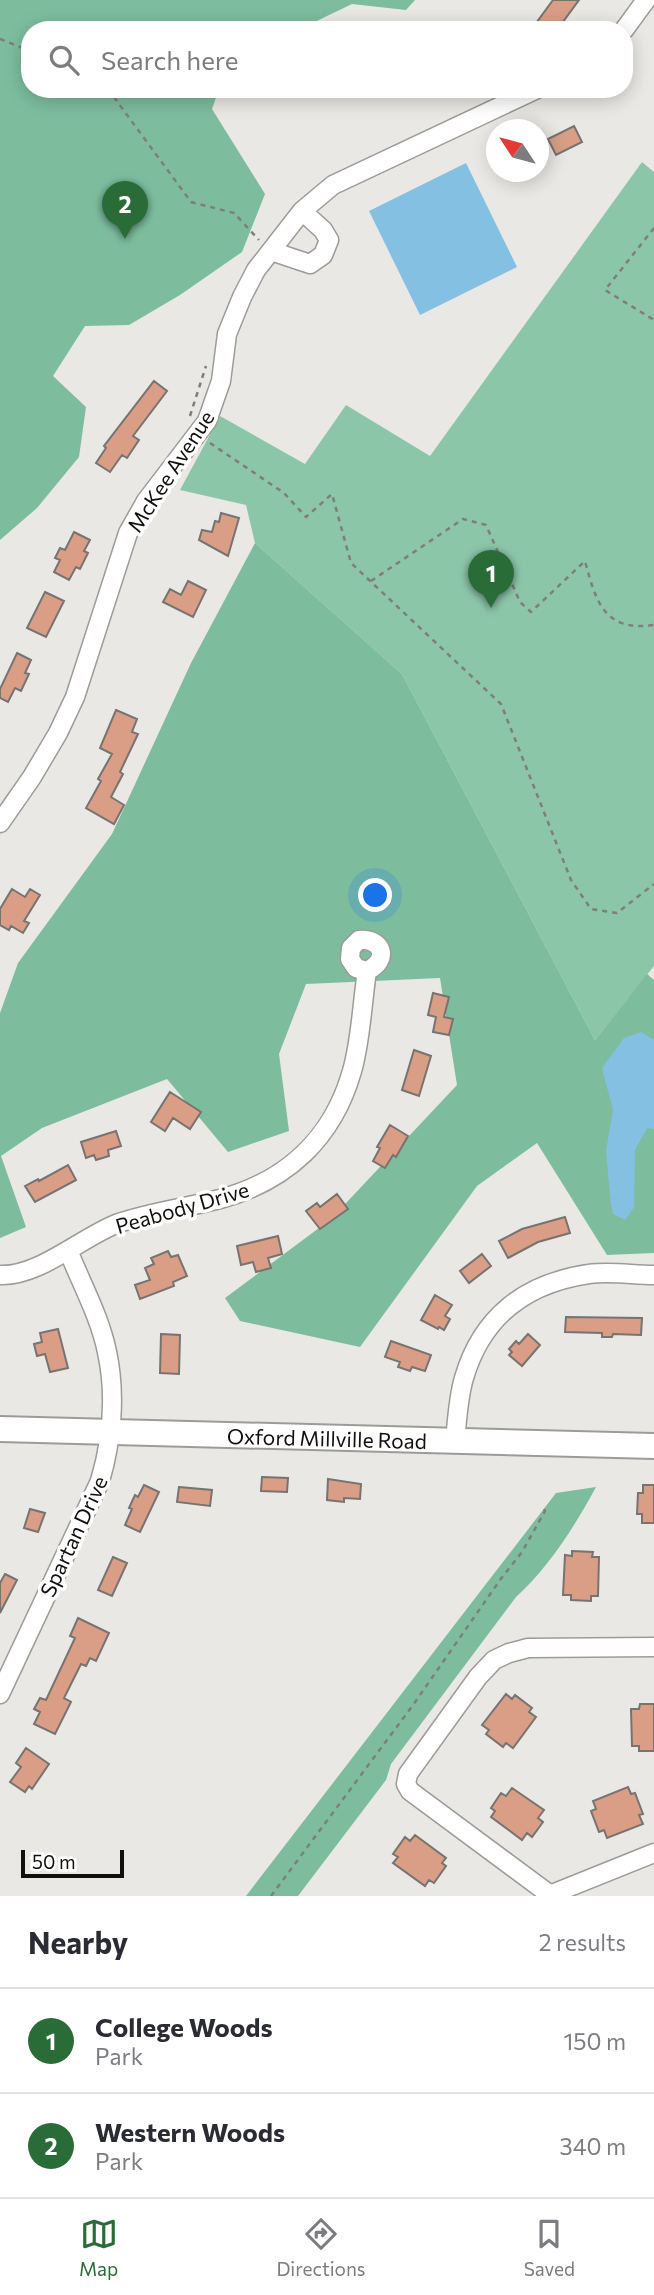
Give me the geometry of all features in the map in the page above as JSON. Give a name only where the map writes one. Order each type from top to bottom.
[{"type":"highway","name":"Oxford Millville Road","points":[[0,1429],[654,1446]]},
{"type":"street","points":[[631,21],[646,0]]},
{"type":"street","name":"McKee Avenue","points":[[0,823],[58,733],[75,696],[128,533],[146,501],[208,421],[220,381],[227,334],[266,247],[302,211],[333,186],[518,98]]},
{"type":"street","points":[[266,247],[310,264],[323,255],[328,240],[323,230],[302,211]]},
{"type":"street","name":"Peabody Drive","points":[[68,1250],[103,1229],[139,1216],[221,1198],[258,1185],[286,1168],[314,1144],[333,1120],[352,1070],[367,971]]},
{"type":"street","points":[[0,1275],[8,1276],[41,1265],[68,1250]]},
{"type":"street","name":"Spartan Drive","points":[[0,1694],[100,1480],[107,1458],[112,1404],[107,1352],[68,1250]]},
{"type":"street","points":[[455,1442],[464,1378],[477,1346],[495,1318],[517,1299],[554,1282],[591,1274],[654,1275]]},
{"type":"street","points":[[654,1647],[528,1648],[494,1660],[478,1677],[408,1774],[407,1784],[410,1791],[548,1895],[654,1853]]},
{"type":"path","points":[[0,39],[21,47]]},
{"type":"path","points":[[115,98],[191,202],[234,213],[266,247]]},
{"type":"path","points":[[654,228],[605,290],[654,320]]},
{"type":"path","points":[[210,356],[190,418],[199,434],[284,493],[306,517],[332,494],[351,563],[500,704],[570,880],[591,909],[617,913],[654,884]]},
{"type":"path","points":[[370,582],[463,519],[486,525],[520,602],[531,612],[585,561],[593,591],[605,614],[635,628],[654,625]]},
{"type":"path","points":[[271,1896],[413,1705],[522,1552],[542,1520],[545,1511],[543,1507]]},
{"type":"green space","points":[[0,0],[415,0],[406,10],[352,4],[317,21],[21,21],[21,98],[216,98],[212,109],[265,194],[242,252],[180,295],[129,325],[85,326],[53,376],[86,407],[79,457],[37,508],[0,540]]},
{"type":"green space","points":[[642,162],[654,172],[654,966],[595,1040],[402,674],[255,543],[246,505],[180,490],[220,416],[305,464],[346,405],[430,456]]},
{"type":"green space","points":[[255,543],[402,674],[595,1040],[647,974],[654,980],[654,1253],[607,1255],[537,1143],[477,1186],[360,1347],[240,1321],[225,1298],[331,1219],[457,1085],[440,978],[306,984],[279,1054],[289,1131],[228,1152],[167,1079],[42,1128],[1,1156],[26,1227],[0,1238],[0,1013],[18,963],[112,834],[191,663]]},
{"type":"green space","points":[[596,1487],[560,1545],[516,1597],[391,1764],[386,1780],[298,1896],[246,1896],[556,1493]]},
{"type":"water","points":[[466,163],[517,267],[420,315],[369,211]]},
{"type":"water","points":[[641,1032],[654,1040],[654,1129],[647,1128],[635,1150],[634,1207],[625,1220],[613,1214],[611,1205],[606,1151],[613,1110],[602,1068],[624,1038]]},
{"type":"building","points":[[553,0],[579,0],[564,21],[538,21]]},
{"type":"building","points":[[574,126],[582,142],[556,155],[549,138]]},
{"type":"building","points":[[154,381],[167,391],[133,436],[139,440],[127,458],[122,455],[110,472],[96,463],[106,448],[104,446]]},
{"type":"building","points":[[221,513],[239,518],[228,556],[199,540],[202,530],[212,532]]},
{"type":"building","points":[[74,532],[90,540],[84,551],[88,553],[80,569],[76,567],[69,580],[54,572],[60,560],[55,558],[60,548],[65,550]]},
{"type":"building","points":[[188,581],[206,590],[193,617],[163,602],[170,589],[181,595]]},
{"type":"building","points":[[45,592],[64,601],[46,637],[27,628]]},
{"type":"building","points":[[17,653],[31,660],[25,673],[29,674],[21,691],[15,688],[8,702],[0,698],[0,689]]},
{"type":"building","points":[[116,710],[137,719],[132,732],[138,734],[111,797],[124,805],[114,824],[86,808],[112,754],[100,748]]},
{"type":"building","points":[[12,889],[25,897],[30,889],[40,895],[24,921],[29,923],[23,933],[11,926],[9,930],[0,925],[0,909]]},
{"type":"building","points":[[433,993],[449,997],[444,1017],[453,1019],[449,1035],[433,1032],[436,1017],[428,1015]]},
{"type":"building","points":[[414,1050],[431,1056],[419,1096],[402,1090]]},
{"type":"building","points":[[170,1092],[201,1112],[190,1129],[173,1118],[165,1131],[151,1122]]},
{"type":"building","points":[[390,1125],[408,1136],[396,1157],[393,1155],[385,1168],[373,1161],[380,1148],[377,1147]]},
{"type":"building","points":[[116,1131],[121,1146],[108,1150],[109,1156],[96,1160],[94,1155],[86,1158],[81,1142]]},
{"type":"building","points":[[68,1165],[76,1180],[35,1202],[25,1186]]},
{"type":"building","points":[[337,1194],[348,1209],[320,1229],[306,1211],[317,1203],[320,1207]]},
{"type":"building","points":[[565,1217],[570,1233],[538,1242],[508,1258],[499,1241],[522,1229]]},
{"type":"building","points":[[278,1236],[282,1254],[268,1258],[271,1268],[256,1272],[253,1262],[241,1265],[237,1246]]},
{"type":"building","points":[[168,1251],[171,1257],[178,1255],[187,1276],[173,1282],[174,1286],[140,1299],[135,1285],[150,1280],[145,1268],[154,1264],[151,1258]]},
{"type":"building","points":[[482,1254],[491,1266],[469,1283],[460,1271]]},
{"type":"building","points":[[435,1295],[452,1305],[445,1316],[450,1319],[444,1330],[421,1320]]},
{"type":"building","points":[[566,1317],[642,1318],[641,1335],[613,1334],[612,1337],[602,1337],[602,1333],[565,1332]]},
{"type":"building","points":[[58,1329],[68,1368],[50,1372],[45,1354],[37,1356],[34,1344],[42,1342],[40,1333]]},
{"type":"building","points":[[161,1334],[180,1335],[179,1374],[160,1373]]},
{"type":"building","points":[[528,1334],[540,1345],[522,1366],[509,1355],[512,1352],[509,1349],[516,1341],[519,1344]]},
{"type":"building","points":[[391,1341],[431,1355],[425,1371],[412,1367],[410,1371],[398,1367],[400,1362],[385,1357]]},
{"type":"building","points":[[262,1477],[288,1478],[287,1492],[261,1491]]},
{"type":"building","points":[[328,1479],[361,1484],[360,1499],[344,1498],[344,1502],[327,1500]]},
{"type":"building","points":[[144,1485],[159,1492],[140,1532],[125,1525],[135,1495],[138,1497]]},
{"type":"building","points":[[643,1485],[654,1485],[654,1523],[642,1523],[642,1514],[637,1514],[638,1493],[643,1493]]},
{"type":"building","points":[[179,1487],[212,1490],[210,1506],[177,1502]]},
{"type":"building","points":[[30,1509],[45,1513],[38,1532],[24,1528]]},
{"type":"building","points":[[572,1551],[593,1552],[592,1557],[599,1557],[598,1596],[591,1596],[591,1601],[571,1600],[571,1595],[563,1595],[565,1555],[572,1556]]},
{"type":"building","points":[[113,1557],[127,1563],[112,1596],[98,1590]]},
{"type":"building","points":[[5,1574],[17,1580],[0,1613],[0,1583]]},
{"type":"building","points":[[78,1618],[109,1633],[96,1661],[90,1658],[86,1666],[81,1664],[64,1698],[71,1702],[55,1734],[34,1724],[40,1712],[34,1709],[40,1698],[46,1700],[75,1638],[70,1636]]},
{"type":"building","points":[[506,1694],[512,1699],[515,1695],[532,1708],[529,1712],[536,1717],[513,1748],[506,1743],[503,1747],[486,1734],[489,1730],[482,1725]]},
{"type":"building","points":[[640,1704],[654,1704],[654,1751],[639,1751],[639,1746],[632,1746],[631,1709],[639,1709]]},
{"type":"building","points":[[26,1748],[49,1764],[32,1789],[29,1786],[25,1792],[10,1782],[21,1767],[16,1763]]},
{"type":"building","points":[[628,1787],[631,1794],[635,1793],[643,1814],[639,1815],[643,1824],[607,1838],[604,1830],[599,1832],[591,1811],[596,1809],[593,1801]]},
{"type":"building","points":[[512,1788],[544,1810],[538,1818],[543,1822],[532,1837],[527,1833],[522,1840],[491,1817],[495,1811],[491,1808],[501,1793],[506,1796]]},
{"type":"building","points":[[415,1835],[446,1858],[442,1863],[446,1866],[434,1883],[429,1880],[425,1886],[393,1863],[398,1857],[393,1854],[405,1837],[410,1841]]},
{"type":"place","name":"Western Woods","points":[[125,239]]},
{"type":"place","name":"College Woods","points":[[491,608]]}]
